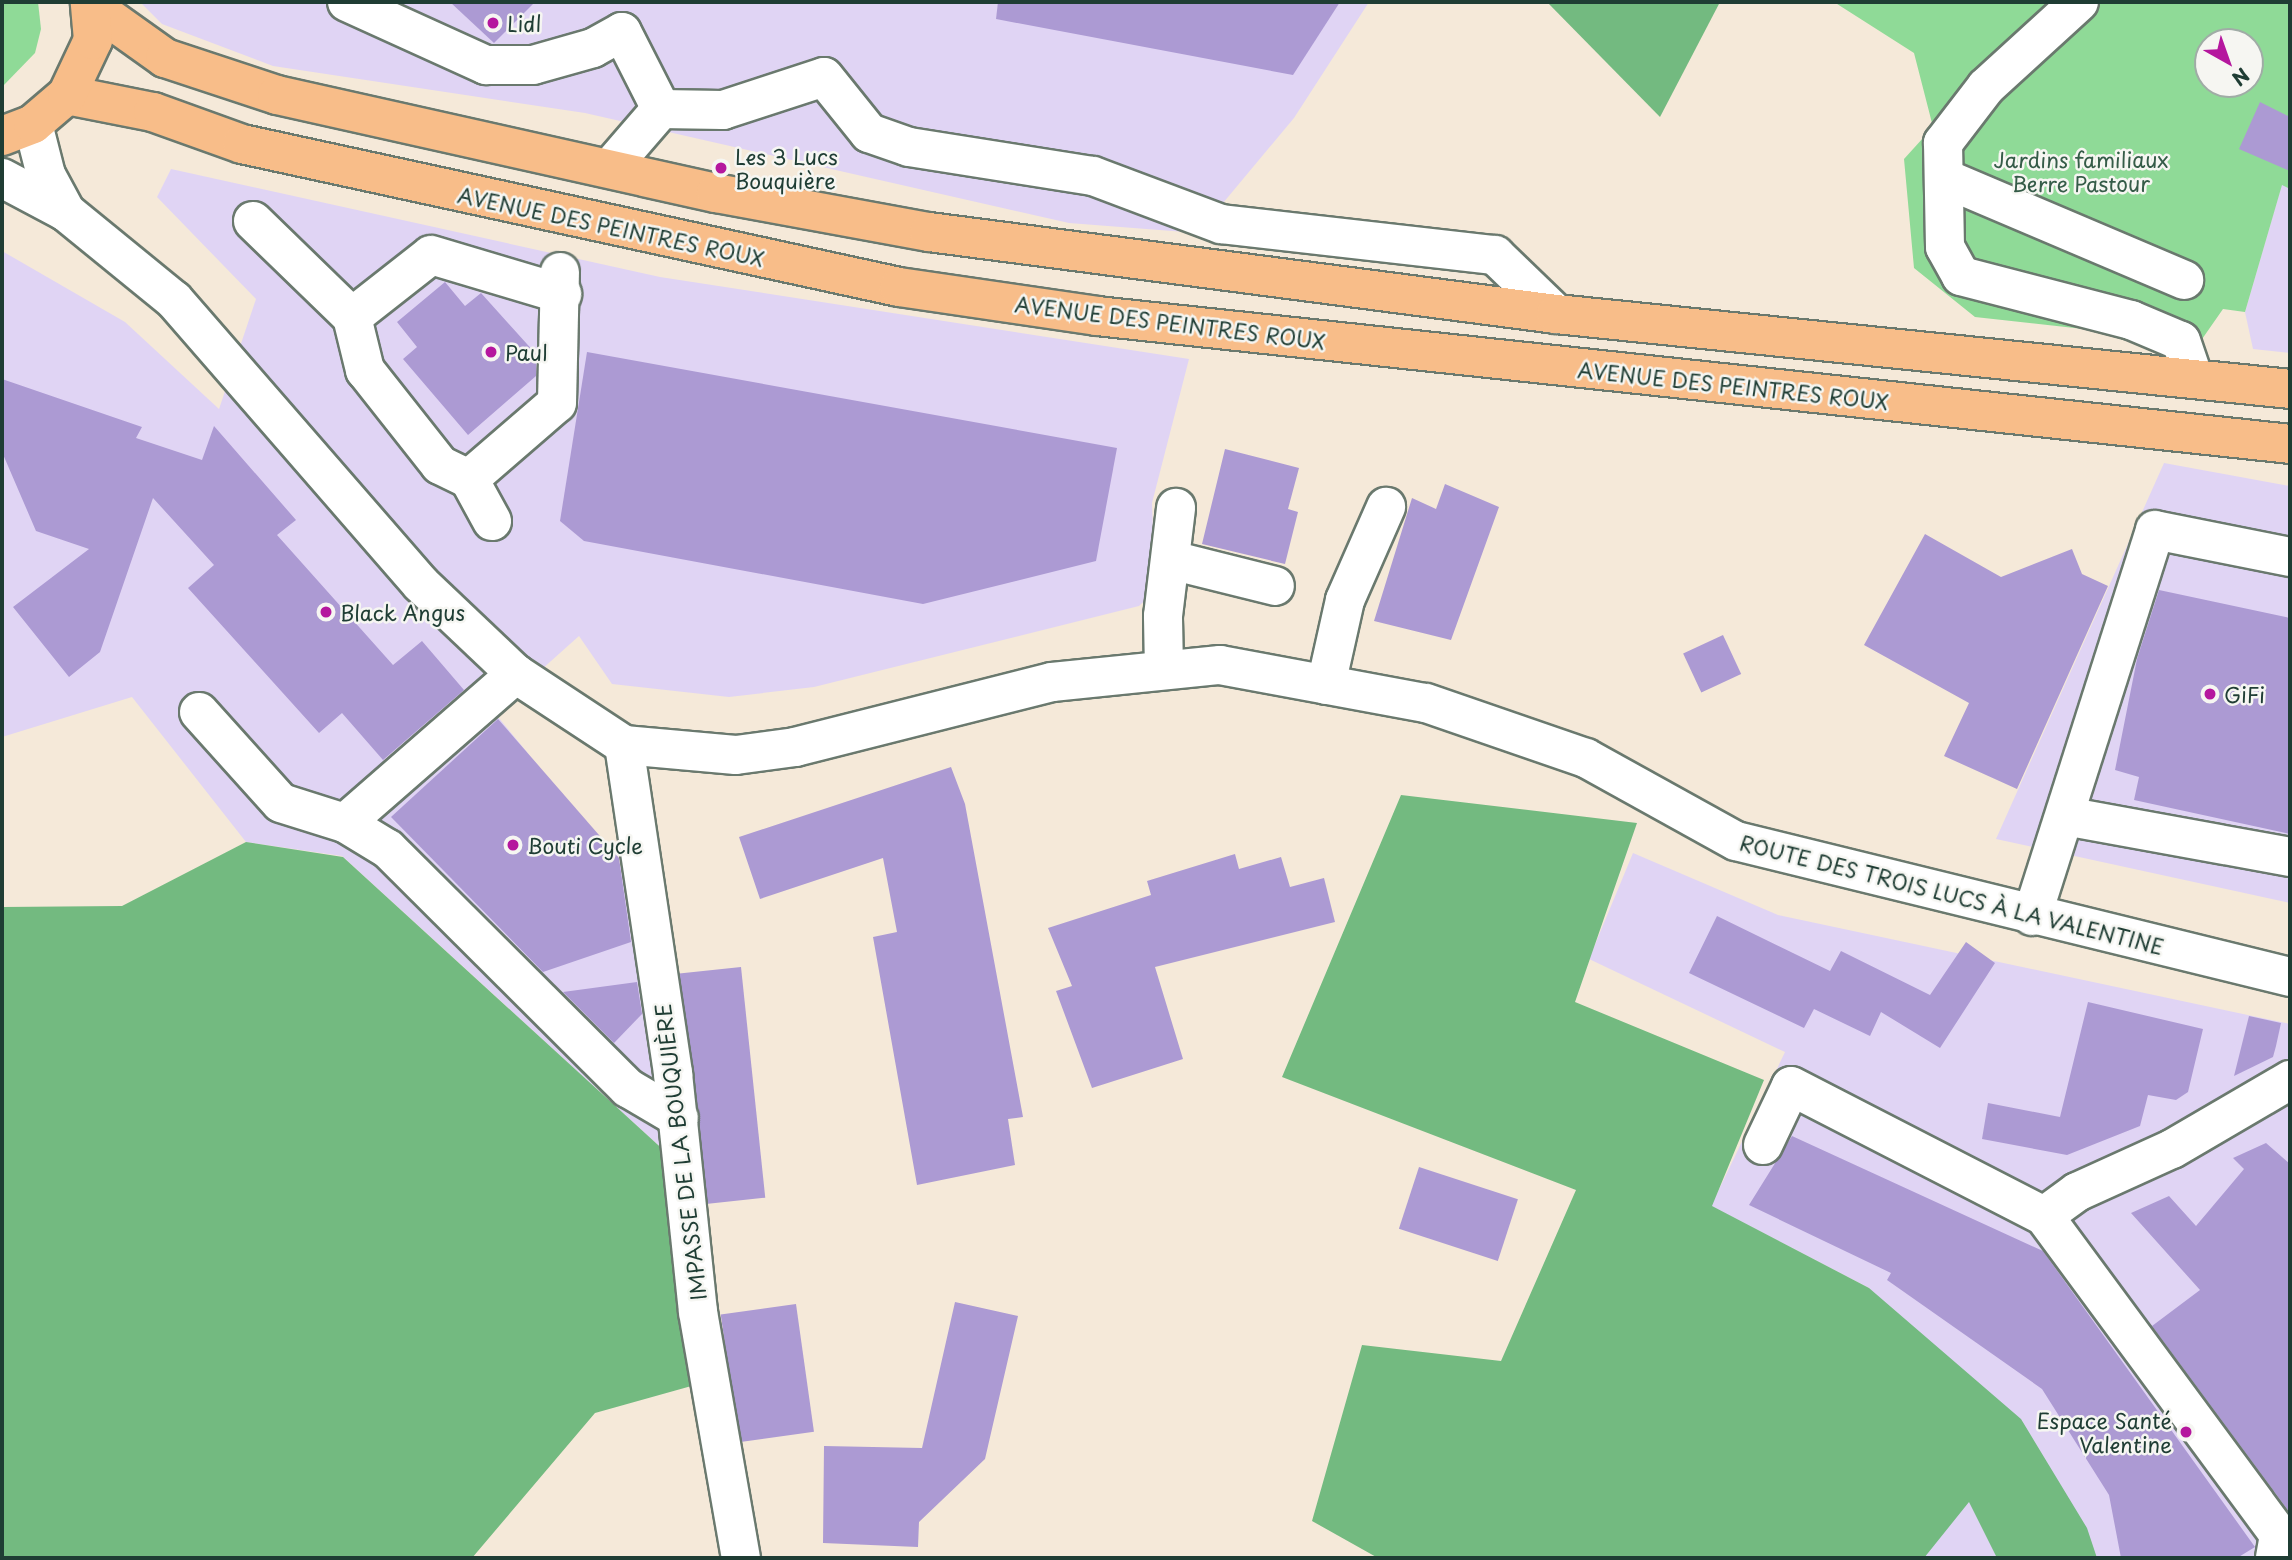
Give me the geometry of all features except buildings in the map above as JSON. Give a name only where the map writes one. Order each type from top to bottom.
[{"type":"main road","points":[[18,130],[67,95],[93,40],[91,4]]},
{"type":"main road","points":[[91,4],[165,58],[277,95],[929,232],[1556,314],[2290,389]]},
{"type":"main road","name":"AVENUE DES PEINTRES ROUX","points":[[67,95],[153,112],[242,145],[899,287],[1111,318],[2290,444]]},
{"type":"street","points":[[347,2],[486,65],[533,65],[593,48],[622,32],[661,109]]},
{"type":"street","points":[[2079,2],[1986,87],[1943,142],[1945,247],[1961,276],[2131,320],[2181,341],[2194,379]]},
{"type":"street","points":[[661,109],[723,110],[824,77],[869,133],[909,147],[1093,176],[1222,224],[1495,256],[1556,314]]},
{"type":"street","points":[[611,167],[661,109]]},
{"type":"street","name":"ROUTE DES TROIS LUCS À LA VALENTINE","points":[[18,130],[66,212]]},
{"type":"street","name":"ROUTE DES TROIS LUCS À LA VALENTINE","points":[[2,178],[66,212],[174,300],[421,584],[516,674],[624,745],[736,755],[795,747],[1052,682],[1220,665],[1426,703],[1586,758],[1737,841],[2032,916],[2290,977]]},
{"type":"street","points":[[1944,178],[2185,280]]},
{"type":"street","points":[[253,221],[352,317],[365,370],[440,465],[469,479],[492,522]]},
{"type":"street","points":[[352,317],[431,255],[561,283],[557,403],[469,479]]},
{"type":"street","points":[[1326,685],[1345,600],[1386,507]]},
{"type":"street","points":[[1164,670],[1176,508]]},
{"type":"street","points":[[2032,916],[2155,530],[2290,557]]},
{"type":"street","points":[[1171,561],[1275,586]]},
{"type":"street","points":[[345,823],[516,674]]},
{"type":"street","points":[[198,712],[281,803],[345,823],[388,849],[628,1088],[678,1118]]},
{"type":"street","name":"IMPASSE DE LA BOUQUIÈRE","points":[[624,745],[678,1118],[698,1312],[741,1558]]},
{"type":"street","points":[[2065,816],[2290,857]]},
{"type":"street","points":[[2044,1216],[2077,1192],[2172,1149],[2290,1080]]},
{"type":"street","points":[[1763,1145],[1791,1086],[2044,1216],[2279,1535],[2276,1558]]},
{"type":"shaded area","points":[[140,2],[1369,2],[1294,118],[1198,233],[1069,223],[585,113],[273,66],[162,24]]},
{"type":"shaded area","points":[[171,169],[660,277],[1189,359],[1152,503],[1155,591],[1139,606],[814,687],[729,697],[612,684],[579,636],[494,712],[640,890],[669,1155],[342,856],[246,842],[132,697],[2,737],[2,251],[125,322],[219,409],[256,299],[157,197]]},
{"type":"shaded area","points":[[2282,184],[2290,189],[2290,353],[2253,349],[2245,312]]},
{"type":"shaded area","points":[[2164,463],[2290,486],[2290,903],[1996,839]]},
{"type":"shaded area","points":[[1633,853],[1778,915],[2290,1024],[2290,1558],[1896,1558],[1869,1288],[1711,1206],[1785,1052],[1589,959]]},
{"type":"green space","points":[[2,2],[38,2],[41,29],[35,53],[2,87]]},
{"type":"green space","points":[[1547,2],[1720,2],[1660,117]]},
{"type":"green space","name":"Jardins familiaux Berre Pastour","points":[[1834,2],[2290,2],[2290,189],[2282,185],[2245,312],[2223,309],[2200,342],[1975,317],[1914,268],[1904,159],[1933,127],[1914,53]]},
{"type":"green space","points":[[1401,795],[1637,823],[1575,1002],[1764,1080],[1712,1206],[1869,1288],[2021,1419],[2087,1528],[2097,1558],[1997,1558],[1969,1502],[1924,1558],[1378,1558],[1312,1521],[1362,1345],[1501,1361],[1576,1190],[1282,1077]]},
{"type":"green space","points":[[246,842],[343,857],[669,1155],[695,1385],[595,1413],[472,1558],[2,1558],[2,907],[122,906]]},
{"type":"place","name":"Lidl","points":[[493,23]]},
{"type":"place","name":"Les 3 Lucs Bouquière","points":[[721,168]]},
{"type":"place","name":"Paul","points":[[491,352]]},
{"type":"place","name":"Black Angus","points":[[326,612]]},
{"type":"place","name":"GiFi","points":[[2210,694]]},
{"type":"place","name":"Bouti Cycle","points":[[513,845]]},
{"type":"place","name":"Espace Santé Valentine","points":[[2186,1432]]}]
